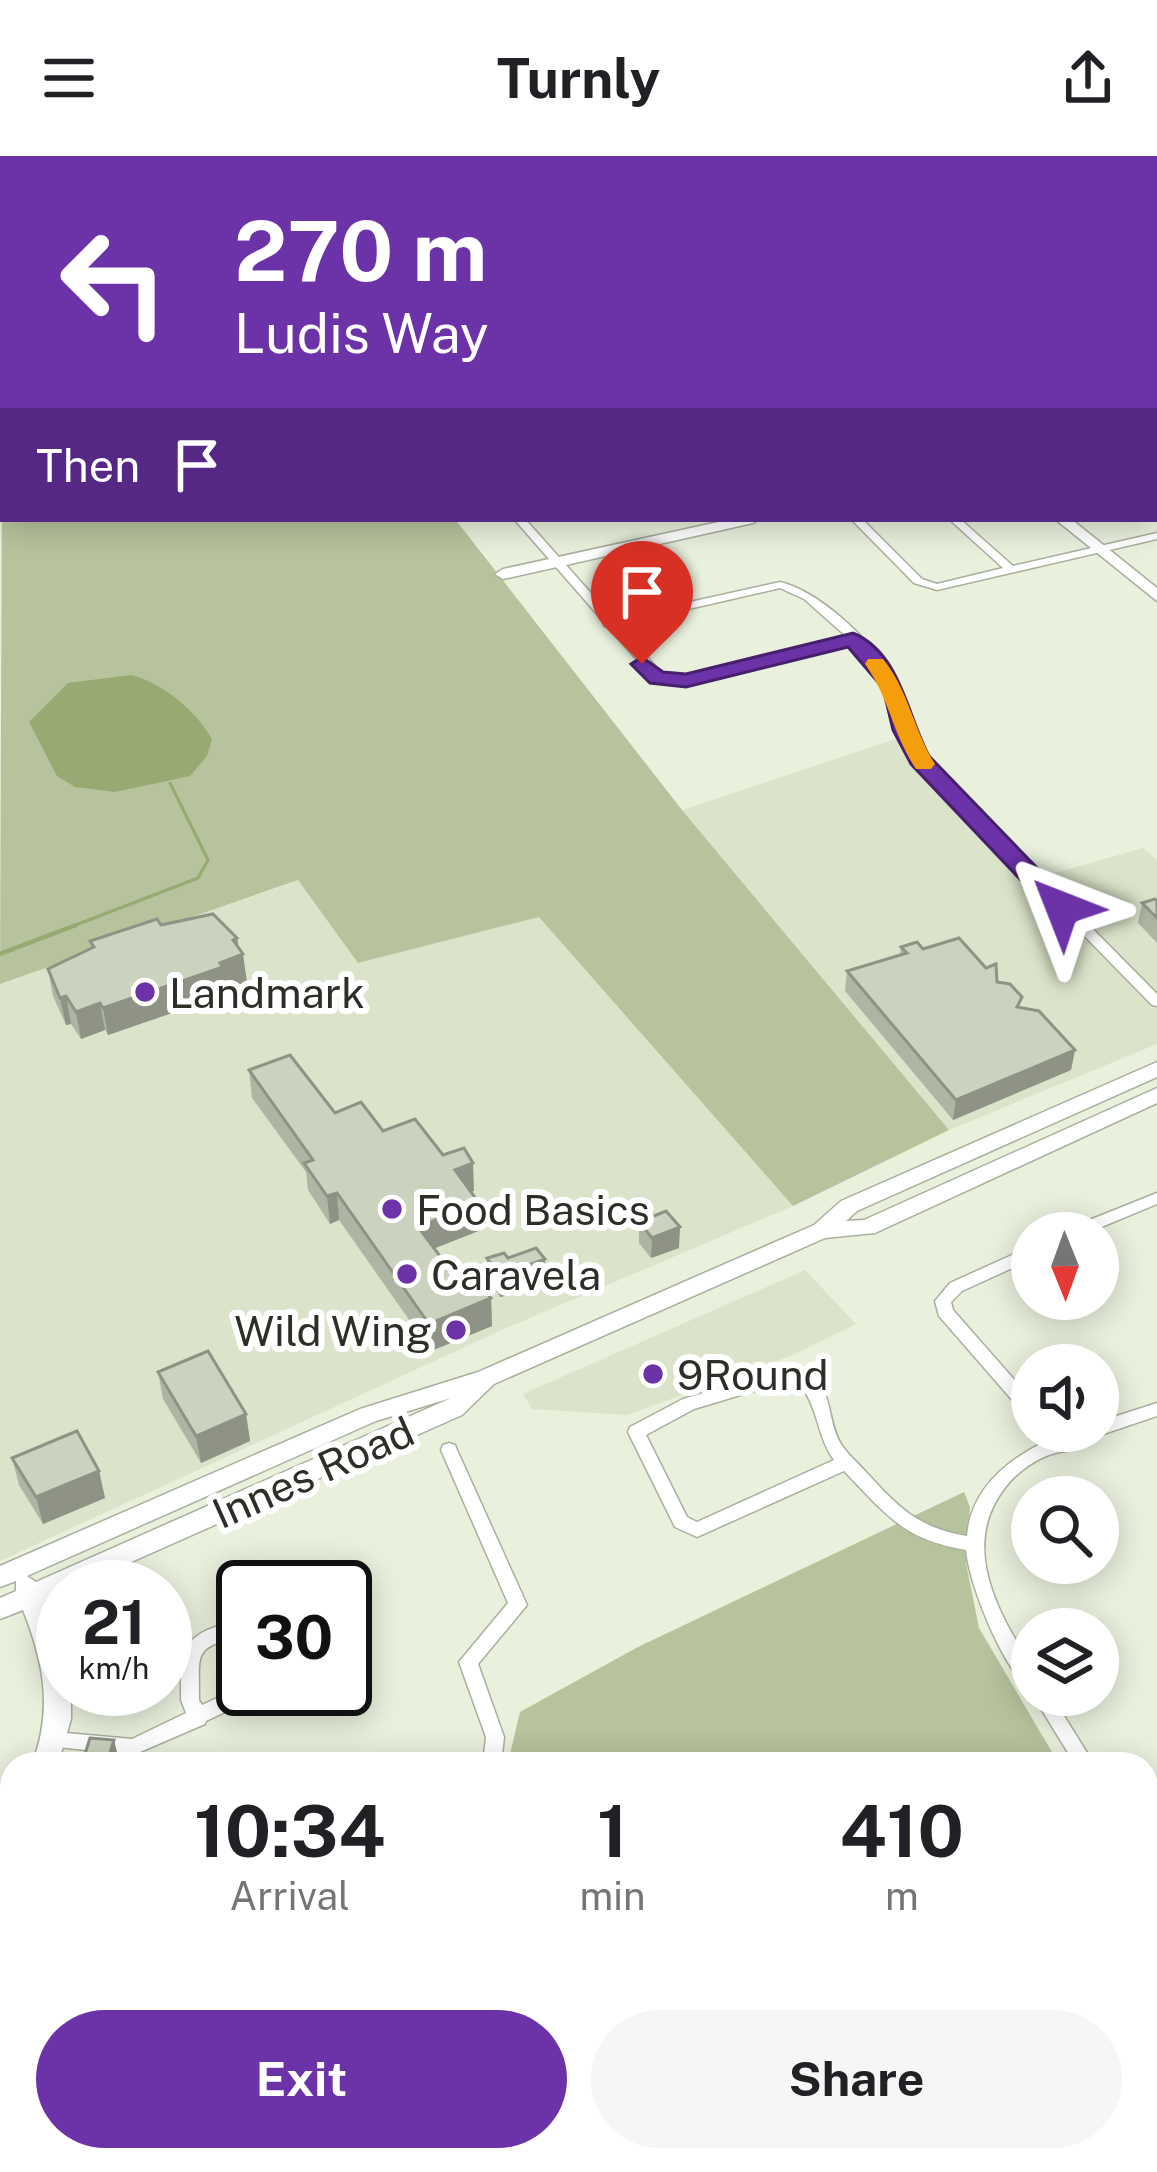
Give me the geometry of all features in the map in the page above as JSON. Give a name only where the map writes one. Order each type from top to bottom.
[{"type":"main road","points":[[503,574],[740,522]]},
{"type":"main road","points":[[1066,522],[1157,596]]},
{"type":"main road","name":"Innes Road","points":[[10,1573],[368,1415],[486,1378],[822,1230],[849,1206],[1157,1069]]},
{"type":"main road","name":"Innes Road","points":[[822,1230],[867,1228],[1157,1094]]},
{"type":"main road","name":"Innes Road","points":[[0,1610],[454,1408],[486,1378]]},
{"type":"main road","points":[[10,1573],[31,1596],[59,1684],[50,1752]]},
{"type":"street","points":[[522,522],[649,672],[668,681],[853,640]]},
{"type":"street","points":[[859,522],[926,586],[1157,536]]},
{"type":"street","points":[[957,522],[1011,570]]},
{"type":"street","points":[[608,624],[788,585],[809,595],[893,686],[907,737],[923,764],[1157,1002]]},
{"type":"street","points":[[1119,1214],[1157,1198]]},
{"type":"street","points":[[1011,1262],[956,1287],[943,1301],[945,1312],[1011,1387]]},
{"type":"street","points":[[848,1462],[697,1530],[681,1522],[636,1432],[689,1404],[797,1372],[825,1405],[830,1439],[902,1523],[975,1544]]},
{"type":"street","points":[[1119,1419],[1157,1408]]},
{"type":"street","points":[[449,1450],[518,1605],[468,1663],[495,1737],[494,1752]]},
{"type":"street","points":[[1011,1647],[985,1604],[975,1544],[985,1506],[1003,1476],[1035,1452]]},
{"type":"street","points":[[198,1718],[190,1700],[190,1654],[202,1640],[216,1635]]},
{"type":"street","points":[[50,1752],[133,1748],[216,1709]]},
{"type":"street","points":[[1054,1716],[1077,1752]]},
{"type":"shaded area","points":[[2,522],[457,522],[682,810],[949,1130],[793,1206],[539,917],[358,963],[298,880],[0,984]]},
{"type":"shaded area","points":[[131,675],[166,691],[197,719],[212,739],[207,756],[190,776],[115,792],[75,787],[57,776],[29,722],[68,683]]},
{"type":"shaded area","points":[[914,733],[932,764],[1041,877],[1143,848],[1157,860],[1157,1044],[949,1130],[682,810]]},
{"type":"shaded area","points":[[299,880],[359,963],[540,916],[793,1206],[504,1329],[0,1561],[0,984]]},
{"type":"shaded area","points":[[805,1270],[856,1324],[793,1355],[627,1415],[532,1409],[523,1394]]},
{"type":"shaded area","points":[[964,1492],[970,1507],[966,1563],[979,1628],[1011,1682],[1011,1716],[1031,1716],[1052,1752],[510,1752],[520,1712],[638,1647]]},
{"type":"building","points":[[1157,901],[1157,918],[1142,903]]},
{"type":"building","points":[[213,914],[237,938],[233,940],[243,954],[220,963],[223,967],[103,1008],[100,1003],[76,1012],[66,996],[60,998],[48,969],[94,947],[90,941],[157,919],[161,925]]},
{"type":"building","points":[[959,938],[986,968],[996,964],[997,982],[1010,984],[1022,997],[1017,1007],[1039,1011],[1075,1050],[956,1100],[847,971],[907,953],[901,947],[917,942],[923,949]]},
{"type":"building","points":[[290,1055],[335,1113],[361,1102],[383,1131],[415,1119],[443,1155],[464,1148],[473,1163],[455,1170],[479,1203],[418,1227],[464,1288],[479,1282],[491,1298],[429,1324],[337,1193],[327,1196],[304,1163],[313,1160],[249,1070]]},
{"type":"building","points":[[666,1211],[680,1227],[652,1238],[639,1222]]},
{"type":"building","points":[[536,1248],[545,1259],[531,1264],[534,1269],[499,1276],[487,1258],[504,1253],[508,1258]]},
{"type":"building","points":[[208,1351],[246,1414],[196,1436],[158,1372]]},
{"type":"building","points":[[77,1431],[99,1471],[36,1497],[12,1458]]},
{"type":"building","points":[[90,1738],[114,1740],[110,1752],[86,1752]]},
{"type":"waterway","points":[[68,928],[198,878],[208,860],[170,783]]},
{"type":"waterway","points":[[0,954],[76,925]]},
{"type":"slow traffic","points":[[875,664],[893,686],[907,737],[923,764]]},
{"type":"place","name":"Landmark","points":[[145,992]]},
{"type":"place","name":"Food Basics","points":[[392,1209]]},
{"type":"place","name":"Caravela","points":[[407,1274]]},
{"type":"place","name":"Wild Wing","points":[[456,1330]]},
{"type":"place","name":"9Round","points":[[653,1374]]},
{"type":"route","points":[[642,664],[657,678],[686,680],[853,640],[893,686],[904,730],[919,759],[1062,908]]}]
